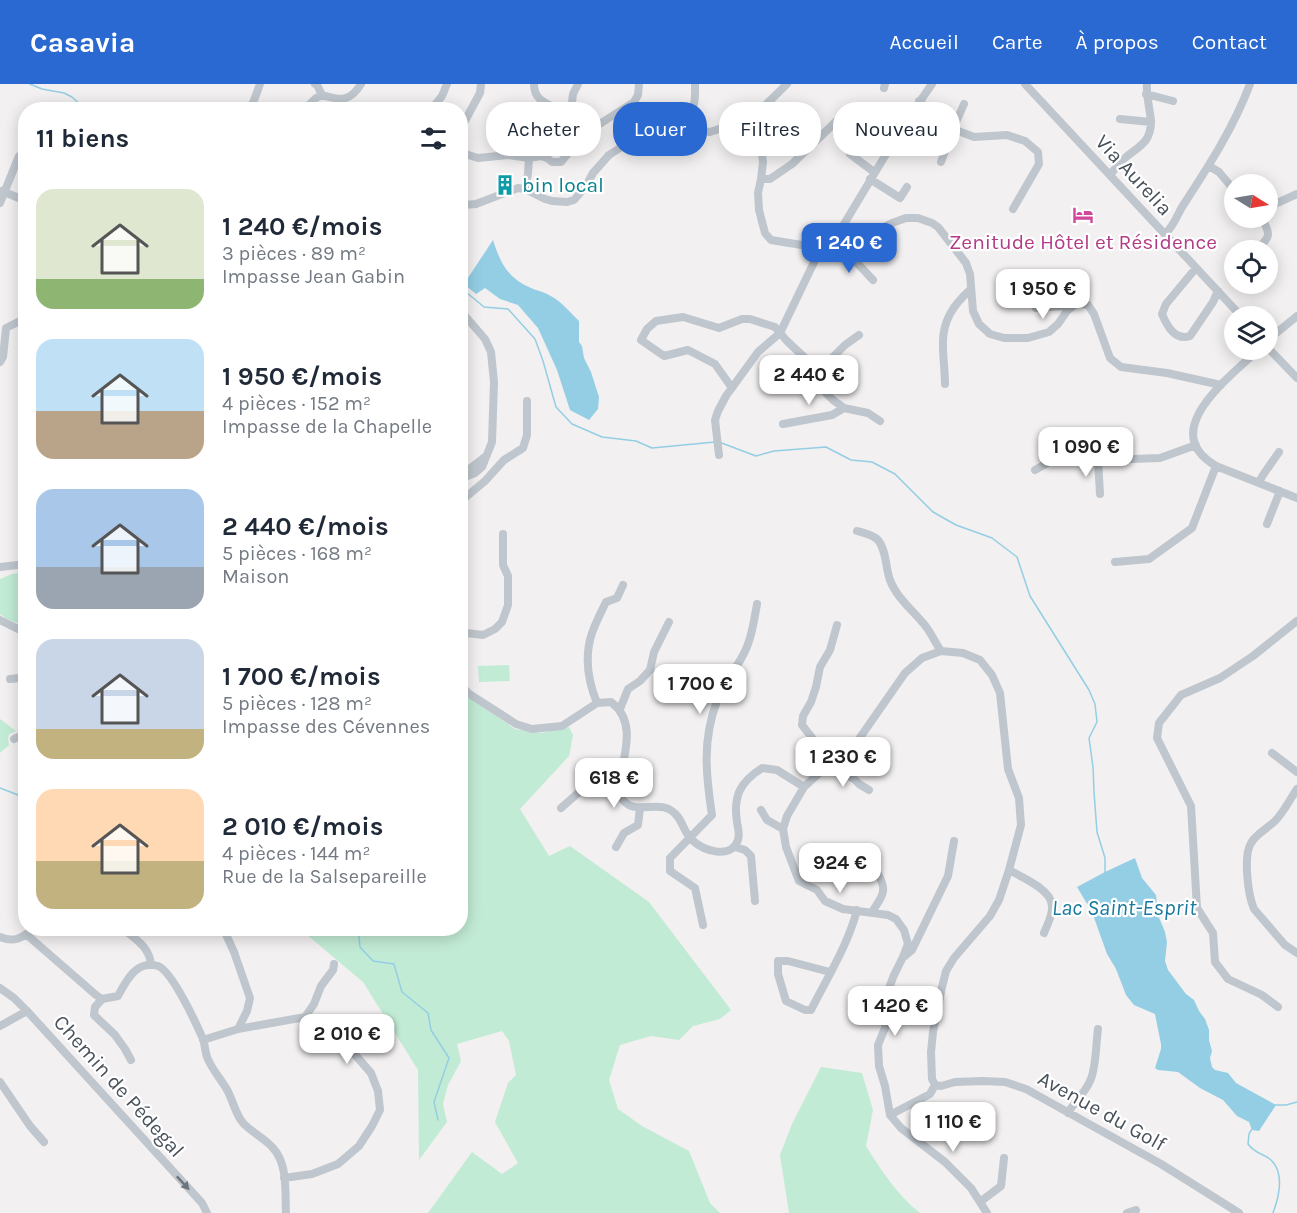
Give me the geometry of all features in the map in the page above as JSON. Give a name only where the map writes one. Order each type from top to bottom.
[{"type":"street","points":[[253,102],[260,84]]},
{"type":"street","points":[[315,84],[322,95]]},
{"type":"street","points":[[312,102],[322,95],[345,99],[355,93],[361,84]]},
{"type":"street","points":[[437,102],[447,84]]},
{"type":"street","points":[[468,115],[480,93],[481,84]]},
{"type":"street","points":[[534,84],[534,92],[538,98],[545,102]]},
{"type":"street","points":[[572,102],[578,84]]},
{"type":"street","points":[[601,124],[634,102],[638,96],[639,84]]},
{"type":"street","points":[[694,102],[695,84]]},
{"type":"street","points":[[769,102],[787,84]]},
{"type":"street","points":[[719,455],[715,420],[718,411],[758,352],[780,333],[817,256],[838,243],[872,176],[932,84]]},
{"type":"street","name":"Via Aurelia","points":[[1025,84],[1232,306]]},
{"type":"street","points":[[1110,175],[1124,158],[1142,145],[1149,136],[1151,122],[1146,94],[1147,84]]},
{"type":"street","points":[[1165,234],[1230,130],[1250,84]]},
{"type":"street","points":[[1146,94],[1173,101]]},
{"type":"street","points":[[960,113],[964,104]]},
{"type":"street","points":[[1120,119],[1151,122]]},
{"type":"street","points":[[761,179],[770,179],[792,164],[833,124]]},
{"type":"street","points":[[960,132],[974,137],[1007,135],[1025,141],[1038,152],[1040,164],[1012,209]]},
{"type":"street","points":[[468,208],[518,188],[552,201],[574,200],[593,173],[613,152]]},
{"type":"street","points":[[468,155],[478,158],[508,155],[529,158],[533,156]]},
{"type":"street","points":[[541,156],[552,162],[561,162],[566,156]]},
{"type":"street","points":[[762,156],[758,193],[759,210],[765,233],[771,240],[814,247],[822,246],[866,236],[898,220],[912,218],[926,220],[938,227],[966,263],[970,274],[973,311],[979,324],[990,334],[1004,338],[1028,338],[1049,332],[1077,303],[1088,305],[1094,314],[1110,358],[1121,367],[1221,385]]},
{"type":"street","points":[[852,156],[872,176],[900,198],[907,187]]},
{"type":"street","points":[[941,162],[943,156]]},
{"type":"street","points":[[0,203],[2,191],[18,158]]},
{"type":"street","points":[[525,189],[529,158]]},
{"type":"street","points":[[1209,166],[1224,178]]},
{"type":"street","points":[[2,191],[18,198]]},
{"type":"street","points":[[1278,203],[1297,194]]},
{"type":"street","points":[[838,243],[873,280]]},
{"type":"street","points":[[814,247],[813,252],[817,256]]},
{"type":"street","points":[[1196,268],[1166,304],[1162,314],[1167,326],[1181,337],[1190,336],[1218,291]]},
{"type":"street","points":[[1024,276],[1029,286],[1032,303],[1036,308],[1072,307]]},
{"type":"street","points":[[945,384],[942,345],[945,325],[950,311],[971,289]]},
{"type":"street","points":[[1278,334],[1297,316]]},
{"type":"street","points":[[732,388],[715,364],[688,350],[664,356],[657,352],[641,340],[647,329],[656,321],[683,317],[719,328],[742,319],[775,327],[804,357],[825,392],[843,408],[868,413],[880,421]]},
{"type":"street","points":[[468,319],[486,339],[494,365],[492,442],[482,467],[468,476]]},
{"type":"street","points":[[0,362],[3,357],[6,328],[18,322]]},
{"type":"street","points":[[814,376],[845,345],[860,335]]},
{"type":"street","points":[[1278,355],[1297,378]]},
{"type":"street","points":[[1247,360],[1204,403],[1195,421],[1193,436],[1196,445],[1206,460],[1216,466],[1297,498]]},
{"type":"street","points":[[468,495],[504,460],[523,448],[528,435],[527,401]]},
{"type":"street","points":[[783,424],[832,415],[843,408]]},
{"type":"street","points":[[1035,470],[1049,462],[1160,458],[1196,445]]},
{"type":"street","points":[[1259,482],[1279,452]]},
{"type":"street","points":[[468,470],[488,454]]},
{"type":"street","points":[[1098,460],[1100,494]]},
{"type":"street","points":[[1115,562],[1149,559],[1192,528],[1216,466]]},
{"type":"street","points":[[1267,524],[1280,491]]},
{"type":"street","points":[[857,531],[874,537],[880,542],[891,584],[928,629],[941,651]]},
{"type":"street","points":[[468,633],[483,635],[495,629],[502,622],[508,605],[508,576],[503,565],[503,534]]},
{"type":"street","points":[[0,569],[18,565]]},
{"type":"street","points":[[597,704],[590,686],[587,662],[591,634],[606,602],[617,598],[623,585]]},
{"type":"street","points":[[703,926],[695,888],[670,871],[670,858],[712,815],[706,753],[711,726],[717,701],[743,655],[754,623],[757,604]]},
{"type":"street","points":[[1278,1007],[1262,995],[1228,979],[1215,962],[1213,933],[1197,908],[1191,806],[1157,738],[1158,723],[1181,695],[1220,678],[1253,656],[1297,621]]},
{"type":"street","points":[[0,622],[18,630]]},
{"type":"street","points":[[620,709],[628,690],[650,670],[654,652],[669,622]]},
{"type":"street","points":[[837,625],[830,650],[820,667],[802,725],[830,763],[869,790]]},
{"type":"street","points":[[890,1115],[930,1094],[935,1085],[932,1079],[931,1052],[946,970],[990,916],[999,900],[1021,825],[1019,798],[1008,769],[1000,693],[992,675],[980,660],[963,653],[941,651],[922,658],[905,674],[859,739],[804,787],[787,816],[783,829],[786,847],[799,881],[817,890],[825,901],[843,909],[888,915],[896,919],[904,930],[908,944],[889,988],[885,1028],[878,1045],[879,1066],[890,1115],[901,1128],[945,1162],[971,1188],[987,1213]]},
{"type":"street","points":[[10,679],[18,678]]},
{"type":"street","points":[[468,693],[516,724],[532,729],[562,726],[597,704],[612,702],[620,709],[628,732],[619,783],[622,799],[640,808],[659,806],[674,811],[690,839],[707,850],[727,852],[735,847],[740,837],[735,809],[738,793],[749,777],[762,768],[777,770],[804,787]]},
{"type":"street","points":[[14,739],[18,737]]},
{"type":"street","points":[[1272,753],[1297,772]]},
{"type":"street","points":[[561,808],[593,780],[619,783]]},
{"type":"street","points":[[1297,789],[1278,817],[1253,840],[1247,865],[1251,902],[1254,909],[1285,945],[1297,953]]},
{"type":"street","points":[[616,847],[624,833],[638,825],[640,808]]},
{"type":"street","points":[[761,810],[767,820],[783,829]]},
{"type":"street","points":[[903,957],[912,950],[948,876],[954,841]]},
{"type":"street","points":[[735,847],[751,855],[754,901]]},
{"type":"street","points":[[840,869],[878,874],[884,884],[882,896],[872,912]]},
{"type":"street","points":[[1009,870],[1047,893],[1052,902],[1052,913],[1044,933]]},
{"type":"street","points":[[830,972],[788,961],[778,961],[778,974],[786,1001],[805,1010],[811,1010],[853,927],[857,910]]},
{"type":"street","points":[[0,937],[14,940],[25,936]]},
{"type":"street","points":[[28,936],[102,999]]},
{"type":"street","points":[[132,936],[149,953],[151,965]]},
{"type":"street","points":[[227,936],[250,998],[247,1011],[238,1029]]},
{"type":"street","points":[[305,1017],[314,1004],[321,986],[333,970],[334,964]]},
{"type":"street","points":[[131,1060],[115,1035],[94,1015],[95,1007],[102,999],[118,996],[132,972],[143,966],[160,967],[179,989],[203,1040],[207,1056],[227,1090],[238,1117],[274,1148],[281,1160],[286,1213]]},
{"type":"street","name":"Chemin de Pédegal","points":[[0,988],[27,1011],[202,1203],[207,1213]]},
{"type":"street","points":[[0,1026],[27,1011]]},
{"type":"street","points":[[203,1040],[238,1029],[305,1017],[325,1023],[371,1073],[378,1091],[380,1110],[359,1146],[338,1164],[312,1174],[284,1178]]},
{"type":"street","points":[[1068,1113],[1092,1078],[1098,1029]]},
{"type":"street","name":"Avenue du Golf","points":[[935,1085],[983,1081],[1005,1082],[1026,1089],[1161,1164],[1239,1213]]},
{"type":"street","points":[[0,1082],[30,1126],[44,1142]]},
{"type":"street","points":[[980,1202],[1000,1186],[1004,1158]]},
{"type":"street","points":[[1127,1213],[1136,1210]]},
{"type":"green space","points":[[18,573],[18,623],[0,614],[0,579]]},
{"type":"green space","points":[[509,665],[510,681],[479,682],[478,666]]},
{"type":"green space","points":[[468,697],[515,729],[541,733],[569,727],[573,735],[569,756],[520,809],[549,856],[570,846],[649,902],[731,1010],[720,1019],[693,1026],[679,1040],[651,1036],[620,1045],[609,1080],[618,1109],[642,1126],[689,1151],[710,1203],[720,1213],[428,1213],[472,1152],[502,1174],[518,1163],[495,1122],[508,1083],[516,1075],[509,1041],[502,1031],[457,1044],[461,1061],[448,1085],[443,1104],[447,1122],[419,1160],[418,1070],[363,982],[308,936],[468,936]]},
{"type":"green space","points":[[0,719],[16,731],[9,734],[9,745],[0,753]]},
{"type":"green space","points":[[821,1067],[862,1073],[873,1110],[866,1146],[897,1191],[920,1213],[789,1213],[780,1155],[792,1124]]},
{"type":"water","points":[[493,240],[498,255],[515,279],[556,299],[579,321],[579,342],[599,397],[598,409],[589,420],[570,410],[557,370],[538,328],[518,305],[500,299],[485,288],[476,294],[468,287],[468,278]]},
{"type":"water","name":"Lac Saint-Esprit","points":[[1135,858],[1142,878],[1156,895],[1158,915],[1167,942],[1165,961],[1168,970],[1186,994],[1194,1000],[1205,1019],[1209,1030],[1212,1067],[1228,1073],[1236,1083],[1276,1105],[1259,1131],[1252,1130],[1249,1122],[1237,1116],[1223,1100],[1200,1088],[1178,1072],[1155,1068],[1161,1044],[1155,1014],[1134,1005],[1126,995],[1116,969],[1107,954],[1092,912],[1077,887]]},
{"type":"waterway","points":[[30,84],[64,93],[77,102]]},
{"type":"waterway","points":[[468,294],[484,307],[508,309],[535,339],[556,407],[572,424],[602,437],[636,441],[652,448],[715,442]]},
{"type":"waterway","points":[[719,442],[756,456],[774,451],[826,447],[851,460],[872,462],[895,474],[933,512],[956,525],[992,538],[1017,557],[1030,596],[1089,690],[1095,704],[1097,722],[1089,738],[1097,832],[1105,858],[1105,872]]},
{"type":"waterway","points":[[0,788],[18,795]]},
{"type":"waterway","points":[[359,936],[360,947],[373,961],[394,964],[402,992],[428,1013],[431,1030],[449,1058],[434,1102],[438,1120]]},
{"type":"waterway","points":[[1274,1105],[1297,1102]]},
{"type":"waterway","points":[[1252,1129],[1248,1144],[1272,1161],[1280,1179],[1279,1193],[1273,1213]]},
{"type":"place","name":"bin local","points":[[505,185]]},
{"type":"place","name":"Zenitude Hôtel et Résidence","points":[[1083,215]]}]
